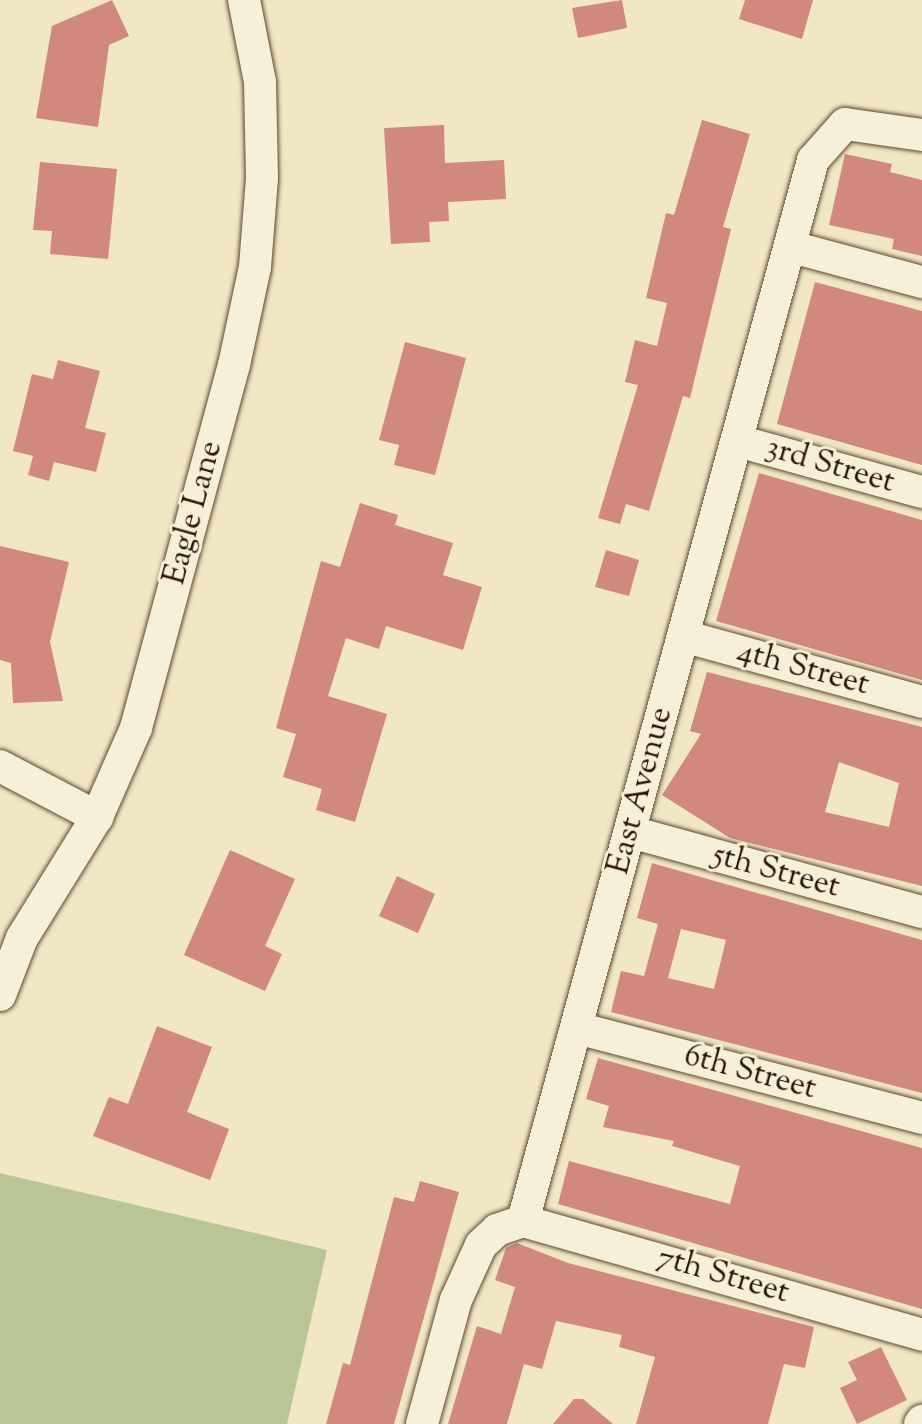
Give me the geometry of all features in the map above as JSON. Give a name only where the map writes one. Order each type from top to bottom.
[{"type":"street","name":"Eagle Lane","points":[[0,995],[22,938],[97,817],[136,728],[255,267],[262,178],[260,82],[244,0]]},
{"type":"street","name":"East Avenue","points":[[523,1221],[792,247],[813,160],[830,136],[845,124],[922,135]]},
{"type":"street","points":[[792,247],[922,282]]},
{"type":"street","name":"3rd Street","points":[[738,441],[922,492]]},
{"type":"street","name":"4th Street","points":[[683,636],[922,702]]},
{"type":"street","points":[[0,766],[97,817]]},
{"type":"street","name":"5th Street","points":[[631,832],[922,912]]},
{"type":"street","name":"6th Street","points":[[577,1028],[922,1118]]},
{"type":"street","points":[[422,1424],[456,1300],[481,1245],[497,1230],[523,1221]]},
{"type":"street","name":"7th Street","points":[[523,1221],[922,1335]]},
{"type":"green space","points":[[0,1173],[327,1250],[287,1424],[0,1424]]},
{"type":"building","points":[[112,0],[129,36],[109,45],[98,127],[36,118],[52,26]]},
{"type":"building","points":[[622,0],[627,28],[578,38],[572,8]]},
{"type":"building","points":[[745,0],[813,0],[802,39],[739,19]]},
{"type":"building","points":[[702,120],[750,134],[723,227],[731,229],[690,398],[683,396],[649,511],[626,504],[620,524],[598,518],[638,385],[625,382],[635,340],[657,346],[667,303],[646,298],[666,213],[674,215]]},
{"type":"building","points":[[444,125],[445,163],[504,160],[506,199],[448,202],[449,221],[429,222],[430,242],[391,244],[384,128]]},
{"type":"building","points":[[845,154],[892,164],[890,172],[922,180],[922,256],[892,249],[894,239],[829,225]]},
{"type":"building","points":[[40,162],[117,169],[108,259],[50,254],[52,231],[33,230]]},
{"type":"building","points":[[815,282],[922,311],[922,465],[777,424]]},
{"type":"building","points":[[405,342],[466,358],[435,475],[394,465],[399,445],[379,440]]},
{"type":"building","points":[[58,360],[100,371],[85,428],[106,433],[96,472],[54,462],[49,481],[28,475],[33,456],[13,451],[32,374],[53,379]]},
{"type":"building","points":[[759,473],[922,520],[922,680],[716,621]]},
{"type":"building","points":[[360,503],[398,515],[395,525],[453,543],[443,575],[482,587],[463,650],[386,626],[379,649],[346,638],[328,696],[387,714],[355,822],[316,810],[322,789],[283,777],[296,734],[276,728],[321,561],[340,567]]},
{"type":"building","points":[[0,546],[69,562],[50,642],[63,701],[13,703],[11,663],[0,660]]},
{"type":"building","points":[[606,550],[639,560],[629,596],[595,587]]},
{"type":"building","points":[[707,672],[922,727],[922,886],[730,838],[662,795],[701,734],[690,731]],"holes":[[[839,762],[899,783],[889,827],[825,812]]]},
{"type":"building","points":[[230,850],[295,879],[265,946],[282,954],[265,991],[184,955]]},
{"type":"building","points":[[652,863],[922,940],[922,1093],[611,1012],[621,971],[644,976],[658,924],[637,918]],"holes":[[[681,929],[726,940],[714,989],[668,978]]]},
{"type":"building","points":[[397,876],[435,894],[418,933],[379,916]]},
{"type":"building","points":[[157,1026],[212,1047],[187,1112],[229,1129],[210,1180],[93,1136],[109,1097],[128,1104]]},
{"type":"building","points":[[598,1058],[922,1148],[922,1309],[558,1204],[569,1161],[730,1204],[740,1166],[672,1146],[674,1141],[603,1127],[609,1106],[586,1099]]},
{"type":"building","points":[[420,1181],[459,1192],[394,1424],[326,1424],[343,1363],[350,1365],[394,1197],[414,1202]]},
{"type":"building","points":[[517,1243],[568,1263],[814,1327],[805,1368],[784,1364],[768,1424],[636,1424],[655,1357],[619,1347],[622,1335],[556,1321],[542,1369],[524,1364],[507,1424],[448,1424],[477,1326],[501,1334],[515,1287],[495,1280],[506,1248]]},
{"type":"building","points":[[881,1347],[907,1400],[857,1424],[840,1388],[857,1380],[848,1362]]},
{"type":"building","points":[[574,1399],[583,1399],[613,1424],[553,1424]]}]
